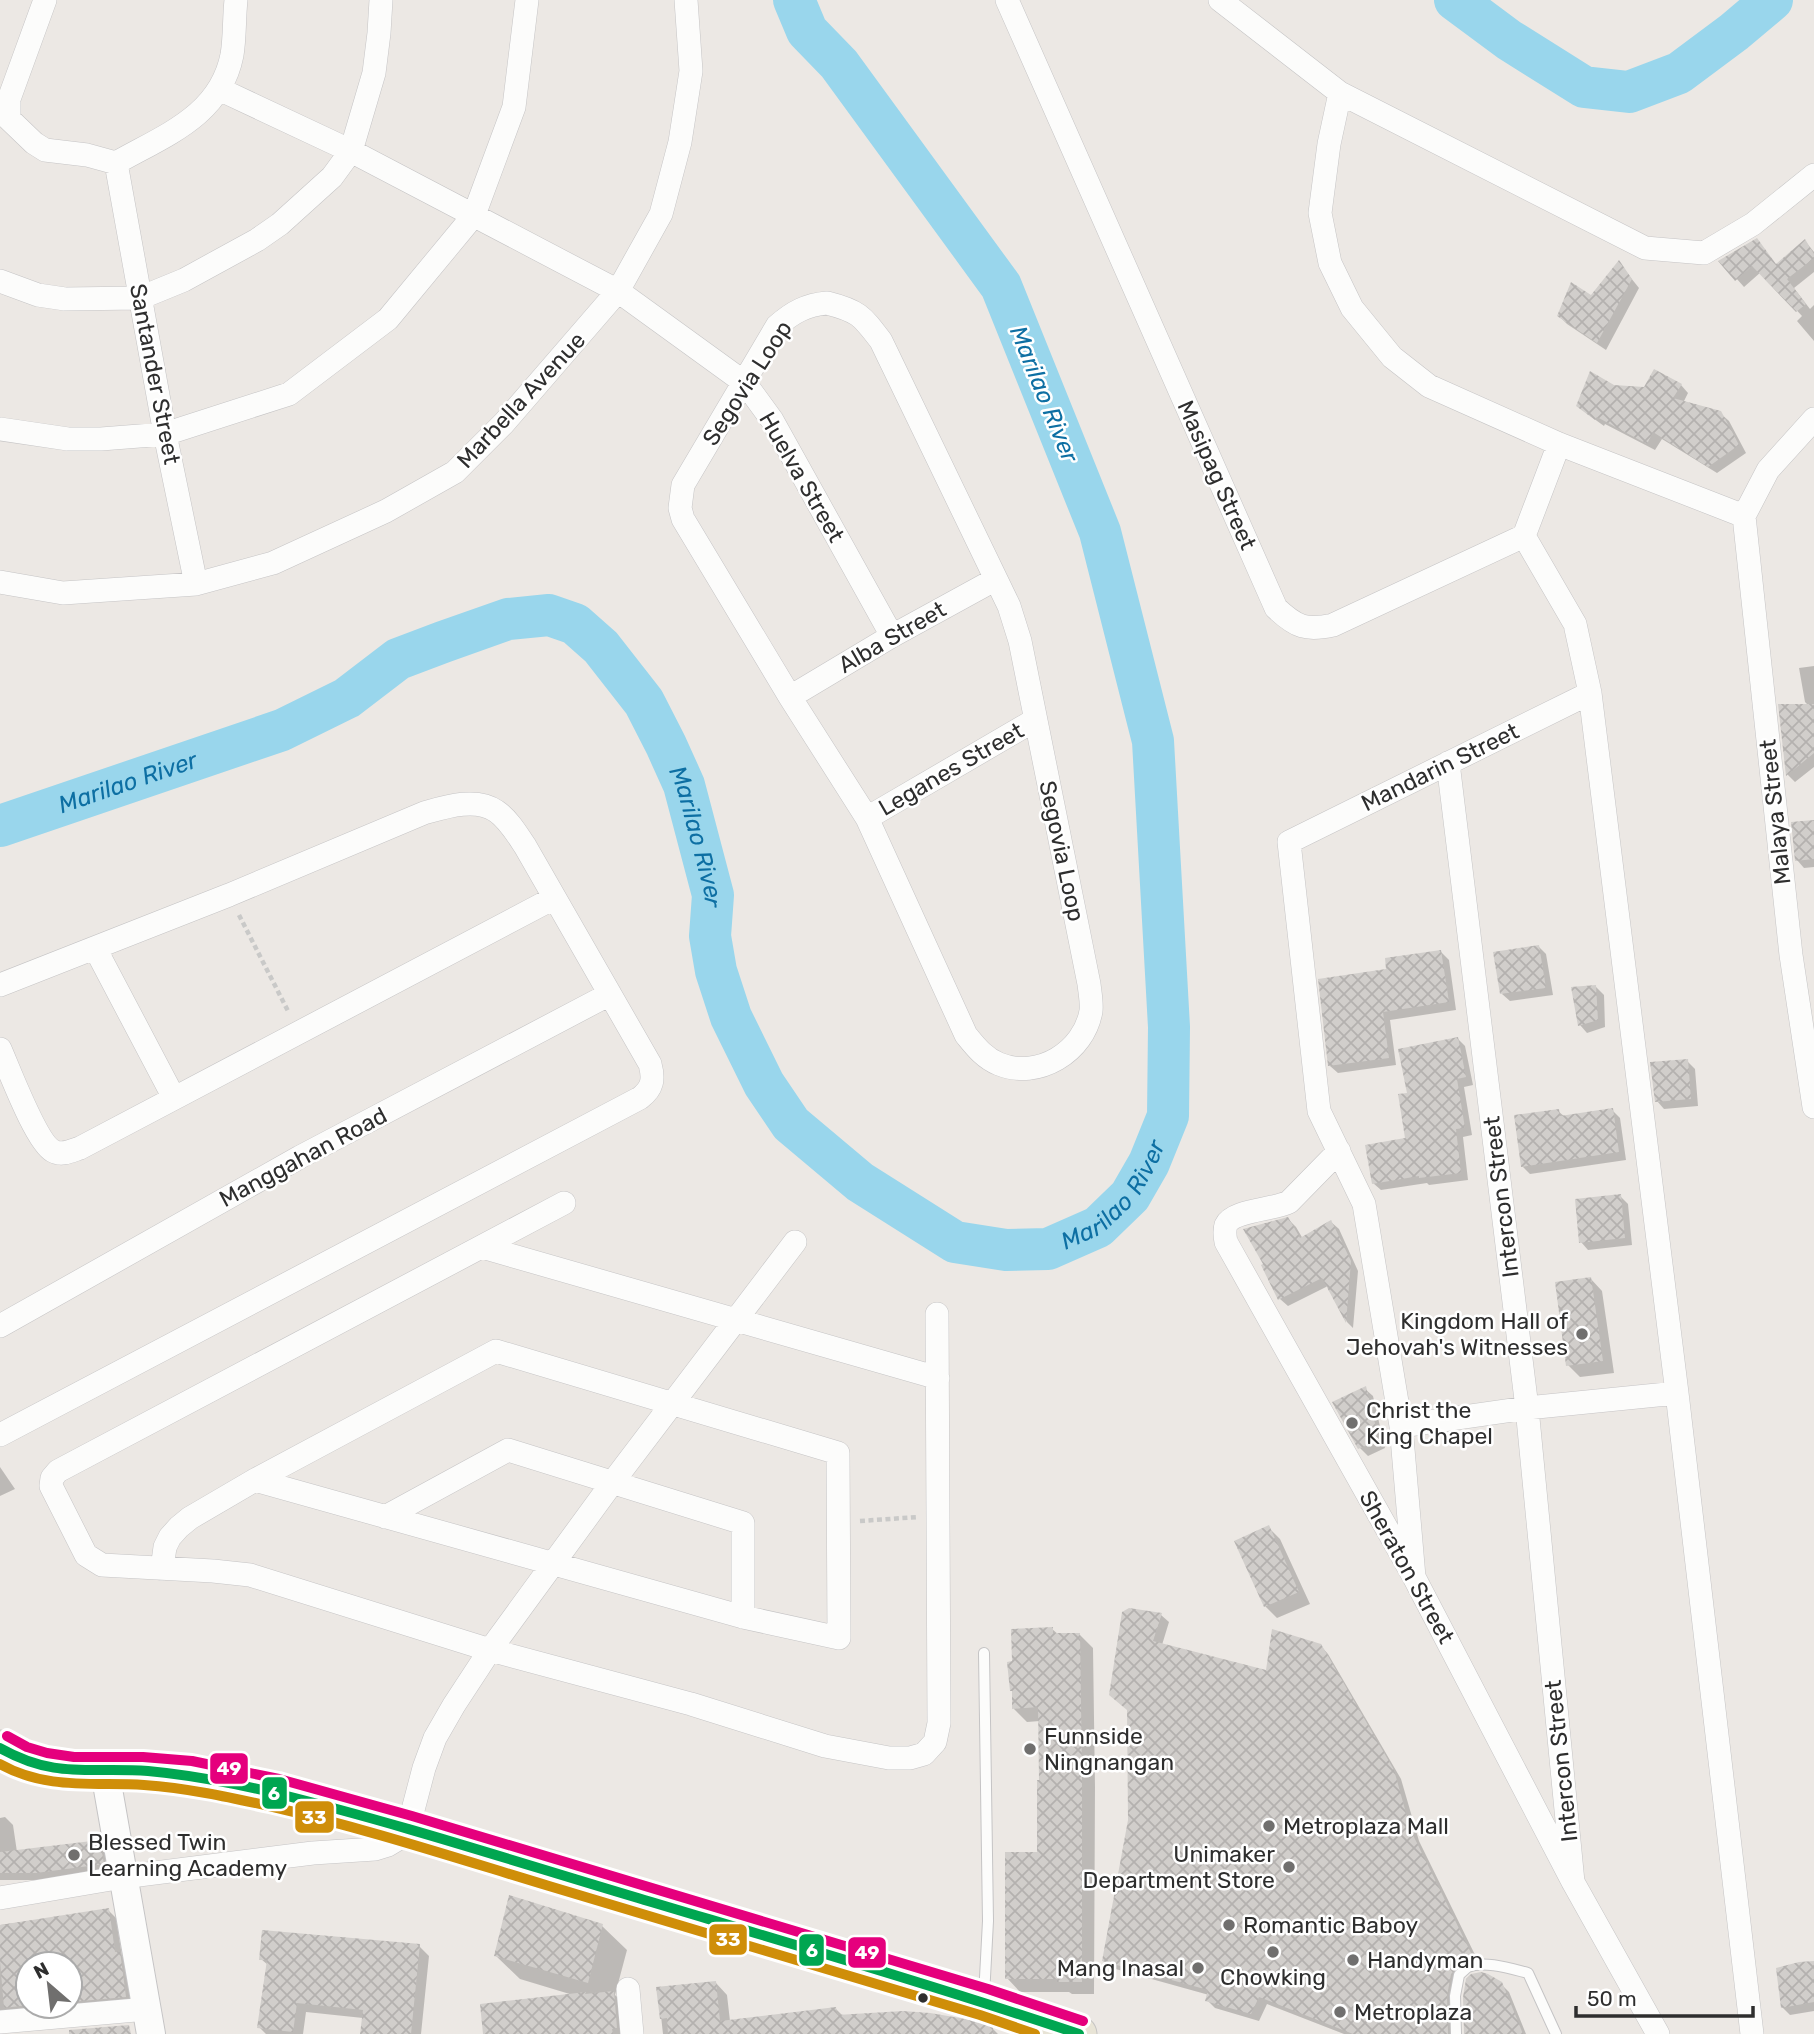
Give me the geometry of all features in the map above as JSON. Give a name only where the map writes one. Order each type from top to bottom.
[{"type":"main road","points":[[0,1748],[21,1760],[44,1768],[191,1775],[275,1793],[408,1829],[984,2002],[1079,2034]]},
{"type":"street","points":[[45,0],[9,99],[9,119],[34,143],[46,150],[87,155],[116,163],[187,124],[210,103],[227,72],[232,55],[236,0]]},
{"type":"street","points":[[0,281],[38,295],[65,299],[140,298],[184,281],[280,224],[332,177],[351,151],[374,73],[381,0]]},
{"type":"street","points":[[0,429],[68,439],[165,434],[289,394],[388,319],[474,215],[513,107],[527,0]]},
{"type":"street","name":"Marbella Avenue","points":[[0,582],[63,593],[196,584],[273,563],[386,511],[455,472],[504,423],[618,291],[661,214],[680,142],[691,71],[686,0]]},
{"type":"street","name":"Masipag Street","points":[[1007,0],[1276,608],[1292,623],[1314,629],[1333,625],[1524,536]]},
{"type":"street","points":[[1220,0],[1340,93],[1645,248],[1704,253],[1753,224],[1814,175]]},
{"type":"street","name":"Huelva Street","points":[[219,89],[351,151],[618,291],[745,383],[772,420],[892,636]]},
{"type":"street","points":[[1340,93],[1329,144],[1320,213],[1330,263],[1352,308],[1392,357],[1429,386],[1559,444],[1744,516],[1768,470],[1814,419]]},
{"type":"street","name":"Santander Street","points":[[116,163],[165,434],[196,584]]},
{"type":"street","name":"Segovia Loop","points":[[827,303],[846,308],[862,316],[881,341],[996,579],[1009,606],[1020,641],[1089,984],[1091,1009],[1086,1029],[1073,1048],[1049,1064],[1023,1069],[999,1064],[981,1053],[966,1035],[867,818],[790,698],[683,519],[680,508],[683,485],[778,326],[794,312],[811,304],[827,303]]},
{"type":"street","points":[[1559,444],[1524,536],[1575,624],[1590,693],[1677,1393],[1752,2034]]},
{"type":"street","name":"Malaya Street","points":[[1744,516],[1791,955],[1814,1107]]},
{"type":"street","name":"Alba Street","points":[[790,698],[892,636],[996,579]]},
{"type":"street","name":"Mandarin Street","points":[[1339,1151],[1319,1111],[1289,842],[1590,693]]},
{"type":"street","name":"Leganes Street","points":[[867,818],[1035,720]]},
{"type":"street","name":"Intercon Street","points":[[1448,763],[1527,1408],[1573,1882]]},
{"type":"street","points":[[0,985],[229,895],[424,813],[454,804],[476,805],[495,810],[525,846],[650,1064],[653,1083],[648,1092],[640,1098],[0,1435]]},
{"type":"street","points":[[0,1049],[27,1112],[44,1142],[57,1153],[67,1153],[80,1149],[554,898]]},
{"type":"street","points":[[95,948],[174,1098]]},
{"type":"street","name":"Manggahan Road","points":[[0,1326],[300,1157],[610,994]]},
{"type":"street","points":[[1339,1151],[1364,1204],[1401,1426],[1414,1577]]},
{"type":"street","name":"Sheraton Street","points":[[1339,1151],[1289,1202],[1233,1217],[1227,1224],[1226,1242],[1414,1577],[1573,1882],[1658,2034]]},
{"type":"street","points":[[564,1203],[68,1465],[51,1478],[51,1486],[86,1555],[102,1565],[250,1575],[490,1650],[691,1704],[825,1746],[889,1758],[910,1758],[924,1754],[935,1742],[939,1723],[937,1314]]},
{"type":"street","points":[[0,1898],[123,1877],[313,1853],[375,1849],[398,1839],[408,1829],[435,1738],[490,1650],[612,1483],[795,1242]]},
{"type":"street","points":[[482,1247],[937,1378]]},
{"type":"street","points":[[162,1569],[170,1537],[179,1527],[256,1480],[496,1352],[838,1453],[839,1638],[743,1617],[256,1480]]},
{"type":"street","points":[[1401,1426],[1527,1408],[1677,1393]]},
{"type":"street","points":[[385,1517],[508,1450],[743,1523],[743,1617]]},
{"type":"street","points":[[0,2022],[149,2021],[105,1772]]},
{"type":"street","points":[[628,1989],[632,2034]]},
{"type":"lane","points":[[984,1653],[988,1921],[984,2002]]},
{"type":"lane","points":[[1456,2034],[1455,1996],[1459,1975],[1469,1966],[1490,1965],[1528,1973],[1556,2034]]},
{"type":"path","points":[[229,895],[299,1032]]},
{"type":"path","points":[[839,1523],[939,1515]]},
{"type":"building","points":[[1757,238],[1776,264],[1805,239],[1814,254],[1814,258],[1787,279],[1806,304],[1796,312],[1752,266],[1735,281],[1718,261]]},
{"type":"building","points":[[1619,260],[1632,279],[1597,343],[1557,316],[1571,282],[1591,295]]},
{"type":"building","points":[[1654,369],[1682,384],[1673,398],[1721,411],[1739,445],[1708,467],[1653,432],[1647,444],[1597,417],[1595,420],[1576,406],[1590,371],[1614,385],[1644,387]]},
{"type":"building","points":[[1778,704],[1814,704],[1814,753],[1786,776]]},
{"type":"building","points":[[1814,820],[1814,859],[1795,861],[1791,822]]},
{"type":"building","points":[[1539,945],[1546,988],[1500,994],[1493,952]]},
{"type":"building","points":[[1441,950],[1449,1002],[1383,1012],[1389,1058],[1328,1066],[1318,979],[1386,969],[1385,958]]},
{"type":"building","points":[[1596,985],[1598,1020],[1578,1026],[1571,987]]},
{"type":"building","points":[[1458,1037],[1466,1077],[1457,1079],[1465,1128],[1456,1129],[1461,1173],[1419,1176],[1372,1184],[1365,1145],[1405,1138],[1398,1094],[1407,1093],[1398,1049]]},
{"type":"building","points":[[1688,1059],[1691,1099],[1655,1102],[1650,1062]]},
{"type":"building","points":[[1613,1108],[1619,1152],[1521,1167],[1514,1115],[1559,1109],[1560,1116]]},
{"type":"building","points":[[1621,1194],[1625,1238],[1579,1243],[1575,1199]]},
{"type":"building","points":[[1288,1217],[1300,1238],[1331,1220],[1351,1261],[1346,1323],[1322,1278],[1278,1300],[1261,1265],[1263,1264],[1243,1229]]},
{"type":"building","points":[[1591,1277],[1603,1361],[1566,1366],[1555,1282]]},
{"type":"building","name":"Christ the King Chapel","points":[[1366,1386],[1379,1440],[1358,1449],[1332,1402]]},
{"type":"building","points":[[1269,1525],[1299,1592],[1264,1607],[1234,1541]]},
{"type":"building","name":"Metroplaza Mall","points":[[1129,1608],[1162,1613],[1153,1641],[1266,1670],[1272,1629],[1321,1644],[1394,1770],[1411,1831],[1473,1957],[1462,1962],[1451,1974],[1447,1996],[1448,2034],[1353,2034],[1259,1997],[1251,2014],[1205,2001],[1208,1990],[1102,1961],[1128,1820],[1127,1710],[1109,1695],[1122,1612]]},
{"type":"building","points":[[1053,1627],[1053,1633],[1080,1633],[1082,1982],[1005,1979],[1005,1852],[1037,1852],[1039,1780],[1038,1707],[1012,1709],[1007,1662],[1012,1661],[1011,1629]]},
{"type":"building","points":[[100,1840],[104,1864],[36,1873],[0,1873],[0,1852]]},
{"type":"building","points":[[509,1895],[603,1924],[588,1983],[494,1956]]},
{"type":"building","points":[[109,1908],[115,1952],[120,1951],[126,1997],[84,2001],[84,1950],[14,1950],[14,2007],[4,2008],[0,1925]]},
{"type":"building","points":[[262,1930],[420,1944],[411,2034],[360,2034],[363,2010],[297,2003],[293,2032],[257,2028],[267,1960],[259,1960]]},
{"type":"building","points":[[1814,1961],[1814,2002],[1781,2008],[1776,1968]]},
{"type":"building","points":[[1481,1972],[1502,1982],[1523,2034],[1464,2034],[1463,1997],[1466,1979],[1471,1974]]},
{"type":"building","points":[[716,1981],[720,2021],[836,2007],[837,2015],[903,2011],[978,2021],[993,2026],[993,2034],[668,2034],[667,2018],[660,2019],[656,1987]]},
{"type":"building","points":[[614,1991],[617,2028],[612,2029],[613,2034],[483,2034],[480,2004]]},
{"type":"building","points":[[129,2025],[131,2034],[69,2034],[69,2030]]},
{"type":"waterway","name":"Marilao River","points":[[0,826],[282,730],[347,698],[398,659],[508,619],[549,615],[575,624],[601,647],[644,702],[666,745],[684,785],[713,895],[710,936],[716,971],[731,1017],[764,1084],[791,1124],[860,1182],[955,1242],[1006,1250],[1048,1249],[1098,1227],[1130,1196],[1149,1163],[1168,1116],[1169,1027],[1153,741],[1100,532],[1001,286],[839,64],[807,31],[794,0]]},
{"type":"waterway","name":"Marilao River","points":[[1455,0],[1509,40],[1584,87],[1629,92],[1679,73],[1772,0]]},
{"type":"transit line","name":"49","points":[[7,1736],[27,1747],[47,1753],[74,1757],[143,1757],[192,1761],[279,1779],[412,1816],[988,1989],[1083,2021]]},
{"type":"transit line","name":"6","points":[[0,1748],[20,1758],[55,1768],[148,1771],[180,1775],[243,1786],[321,1805],[457,1843],[859,1964],[1079,2034]]},
{"type":"transit line","name":"33","points":[[0,1764],[35,1778],[70,1783],[176,1788],[304,1815],[445,1854],[980,2015],[1035,2034]]},
{"type":"place","name":"Kingdom Hall of Jehovah's Witnesses","points":[[1582,1334]]},
{"type":"place","name":"Christ the King Chapel","points":[[1352,1423]]},
{"type":"place","name":"Funnside Ningnangan","points":[[1030,1749]]},
{"type":"place","name":"Metroplaza Mall","points":[[1269,1826]]},
{"type":"place","name":"Blessed Twin Learning Academy","points":[[74,1855]]},
{"type":"place","name":"Unimaker Department Store","points":[[1289,1867]]},
{"type":"place","name":"Romantic Baboy","points":[[1229,1925]]},
{"type":"place","name":"Chowking","points":[[1273,1952]]},
{"type":"place","name":"Handyman","points":[[1353,1960]]},
{"type":"place","name":"Mang Inasal","points":[[1198,1968]]},
{"type":"place","name":"Metroplaza","points":[[1340,2012]]}]
